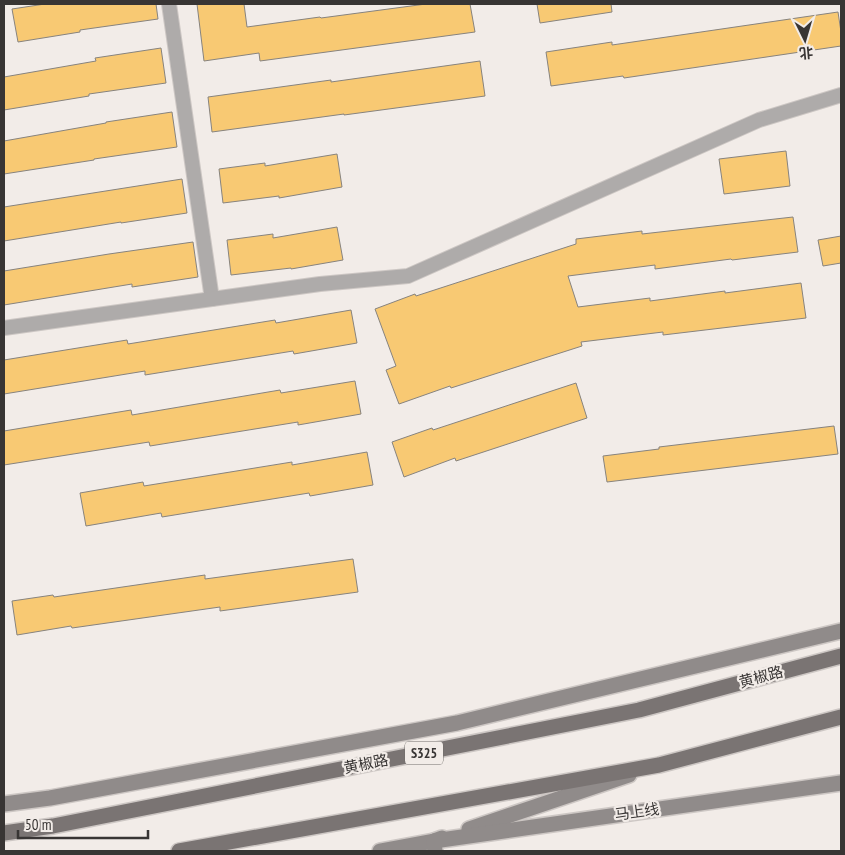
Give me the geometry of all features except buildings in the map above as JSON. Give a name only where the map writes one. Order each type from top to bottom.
[{"type":"main road","points":[[4,804],[50,798],[457,723],[841,631]]},
{"type":"main road","name":"黄椒路","points":[[4,833],[53,826],[639,710],[841,656]]},
{"type":"main road","points":[[180,851],[659,765],[841,717]]},
{"type":"main road","points":[[380,851],[434,846],[659,765]]},
{"type":"main road","name":"马上线","points":[[434,846],[841,783]]},
{"type":"street","points":[[168,4],[212,299]]},
{"type":"street","points":[[4,328],[320,284],[408,276],[759,120],[841,95]]}]
